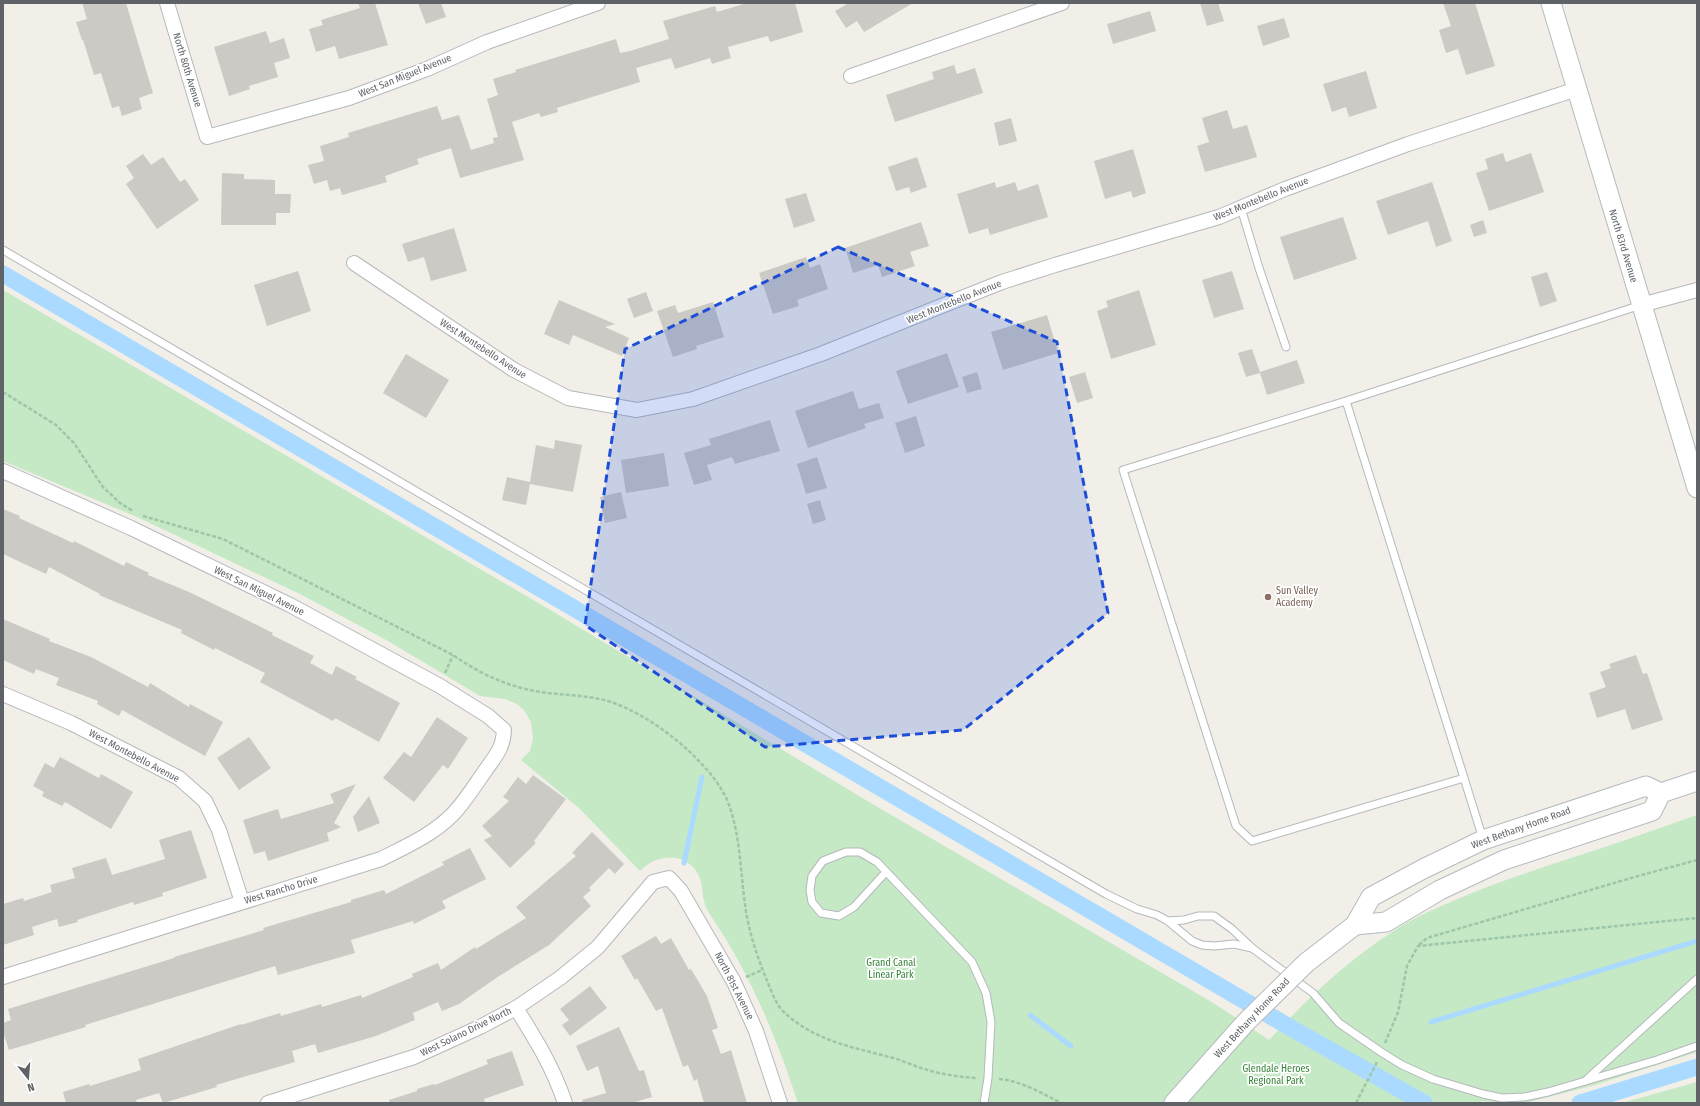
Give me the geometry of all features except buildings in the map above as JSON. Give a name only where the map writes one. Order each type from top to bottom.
[{"type":"main road","name":"North 83rd Avenue","points":[[1551,3],[1697,488]]},
{"type":"main road","points":[[1355,925],[1386,922],[1440,890],[1504,860],[1652,811],[1661,793],[1697,782]]},
{"type":"main road","name":"West Bethany Home Road","points":[[1174,1103],[1246,1022],[1306,963],[1355,925],[1371,897],[1423,869],[1483,840],[1646,786],[1661,793]]},
{"type":"street","name":"North 80th Avenue","points":[[167,3],[207,137]]},
{"type":"street","name":"West San Miguel Avenue","points":[[207,137],[349,98],[427,69],[487,42],[598,3]]},
{"type":"street","points":[[851,76],[1062,3]]},
{"type":"street","name":"West Montebello Avenue","points":[[354,263],[514,370],[568,398],[637,410],[693,399],[821,354],[1002,282],[1219,217],[1285,189],[1408,144],[1577,89]]},
{"type":"street","points":[[1641,305],[1697,290]]},
{"type":"street","name":"West San Miguel Avenue","points":[[3,471],[131,528],[290,605],[440,686],[488,716],[504,730]]},
{"type":"street","name":"West Montebello Avenue","points":[[3,694],[71,723],[179,778],[205,801],[220,830],[242,902]]},
{"type":"street","name":"West Rancho Drive","points":[[3,977],[382,859],[432,831],[454,813],[470,794],[503,743],[504,730]]},
{"type":"street","name":"West Solano Drive North","points":[[268,1103],[414,1057],[480,1027],[516,1008],[560,978],[598,947],[653,882],[669,878]]},
{"type":"street","name":"North 81st Avenue","points":[[669,878],[681,890],[734,982],[756,1031],[780,1103]]},
{"type":"street","points":[[516,1008],[549,1062],[557,1080],[564,1103]]},
{"type":"lane","points":[[1241,208],[1258,268],[1286,347]]},
{"type":"lane","points":[[3,250],[1028,850],[1106,894],[1137,909],[1157,915],[1168,921],[1192,941],[1202,945],[1214,946],[1234,944],[1252,948]]},
{"type":"lane","points":[[1464,778],[1252,842],[1236,826],[1123,470],[1346,401],[1641,305]]},
{"type":"lane","points":[[1346,401],[1483,840]]},
{"type":"lane","points":[[886,872],[854,907],[839,916],[821,913],[812,902],[810,890],[812,876],[823,861],[846,852],[860,852],[877,862],[972,962],[986,993],[991,1022],[988,1078],[984,1103]]},
{"type":"lane","points":[[1168,921],[1184,920],[1198,916],[1214,916],[1232,929],[1252,948],[1313,993],[1339,1023],[1380,1054],[1433,1079],[1460,1088],[1502,1098],[1524,1097],[1584,1082],[1697,1046]]},
{"type":"lane","points":[[1584,1082],[1697,979]]},
{"type":"path","points":[[1356,1103],[1380,1054],[1398,1012],[1407,966],[1418,946],[1427,938],[1697,860]]},
{"type":"path","points":[[1418,946],[1697,918]]},
{"type":"path","points":[[1000,1079],[1007,1080],[1037,1091],[1061,1103]]},
{"type":"highlighted area","points":[[838,247],[1057,342],[1108,613],[963,730],[765,747],[585,625],[625,349]]},
{"type":"green space","name":"Grand Canal Linear Park","points":[[3,290],[552,611],[864,799],[1215,1004],[1269,1040],[1312,996],[1343,969],[1375,944],[1413,919],[1466,895],[1496,884],[1697,815],[1697,1052],[1595,1085],[1529,1102],[798,1103],[771,1029],[749,981],[706,907],[701,881],[698,874],[686,861],[678,858],[662,858],[647,865],[640,871],[579,808],[521,760],[530,751],[533,738],[531,722],[524,710],[517,704],[505,699],[480,696],[388,641],[300,594],[137,517],[3,461]]},
{"type":"green space","points":[[1697,1082],[1697,1103],[1622,1103]]},
{"type":"waterway","points":[[3,274],[1291,1028],[1424,1103]]},
{"type":"waterway","points":[[684,863],[702,777]]},
{"type":"waterway","points":[[1431,1022],[1697,941]]},
{"type":"waterway","points":[[1030,1015],[1071,1046]]},
{"type":"waterway","points":[[1580,1103],[1697,1067]]},
{"type":"place","name":"Sun Valley Academy","points":[[1268,597]]},
{"type":"park label","name":"Glendale Heroes Regional Park","points":[[1276,1074]]}]
